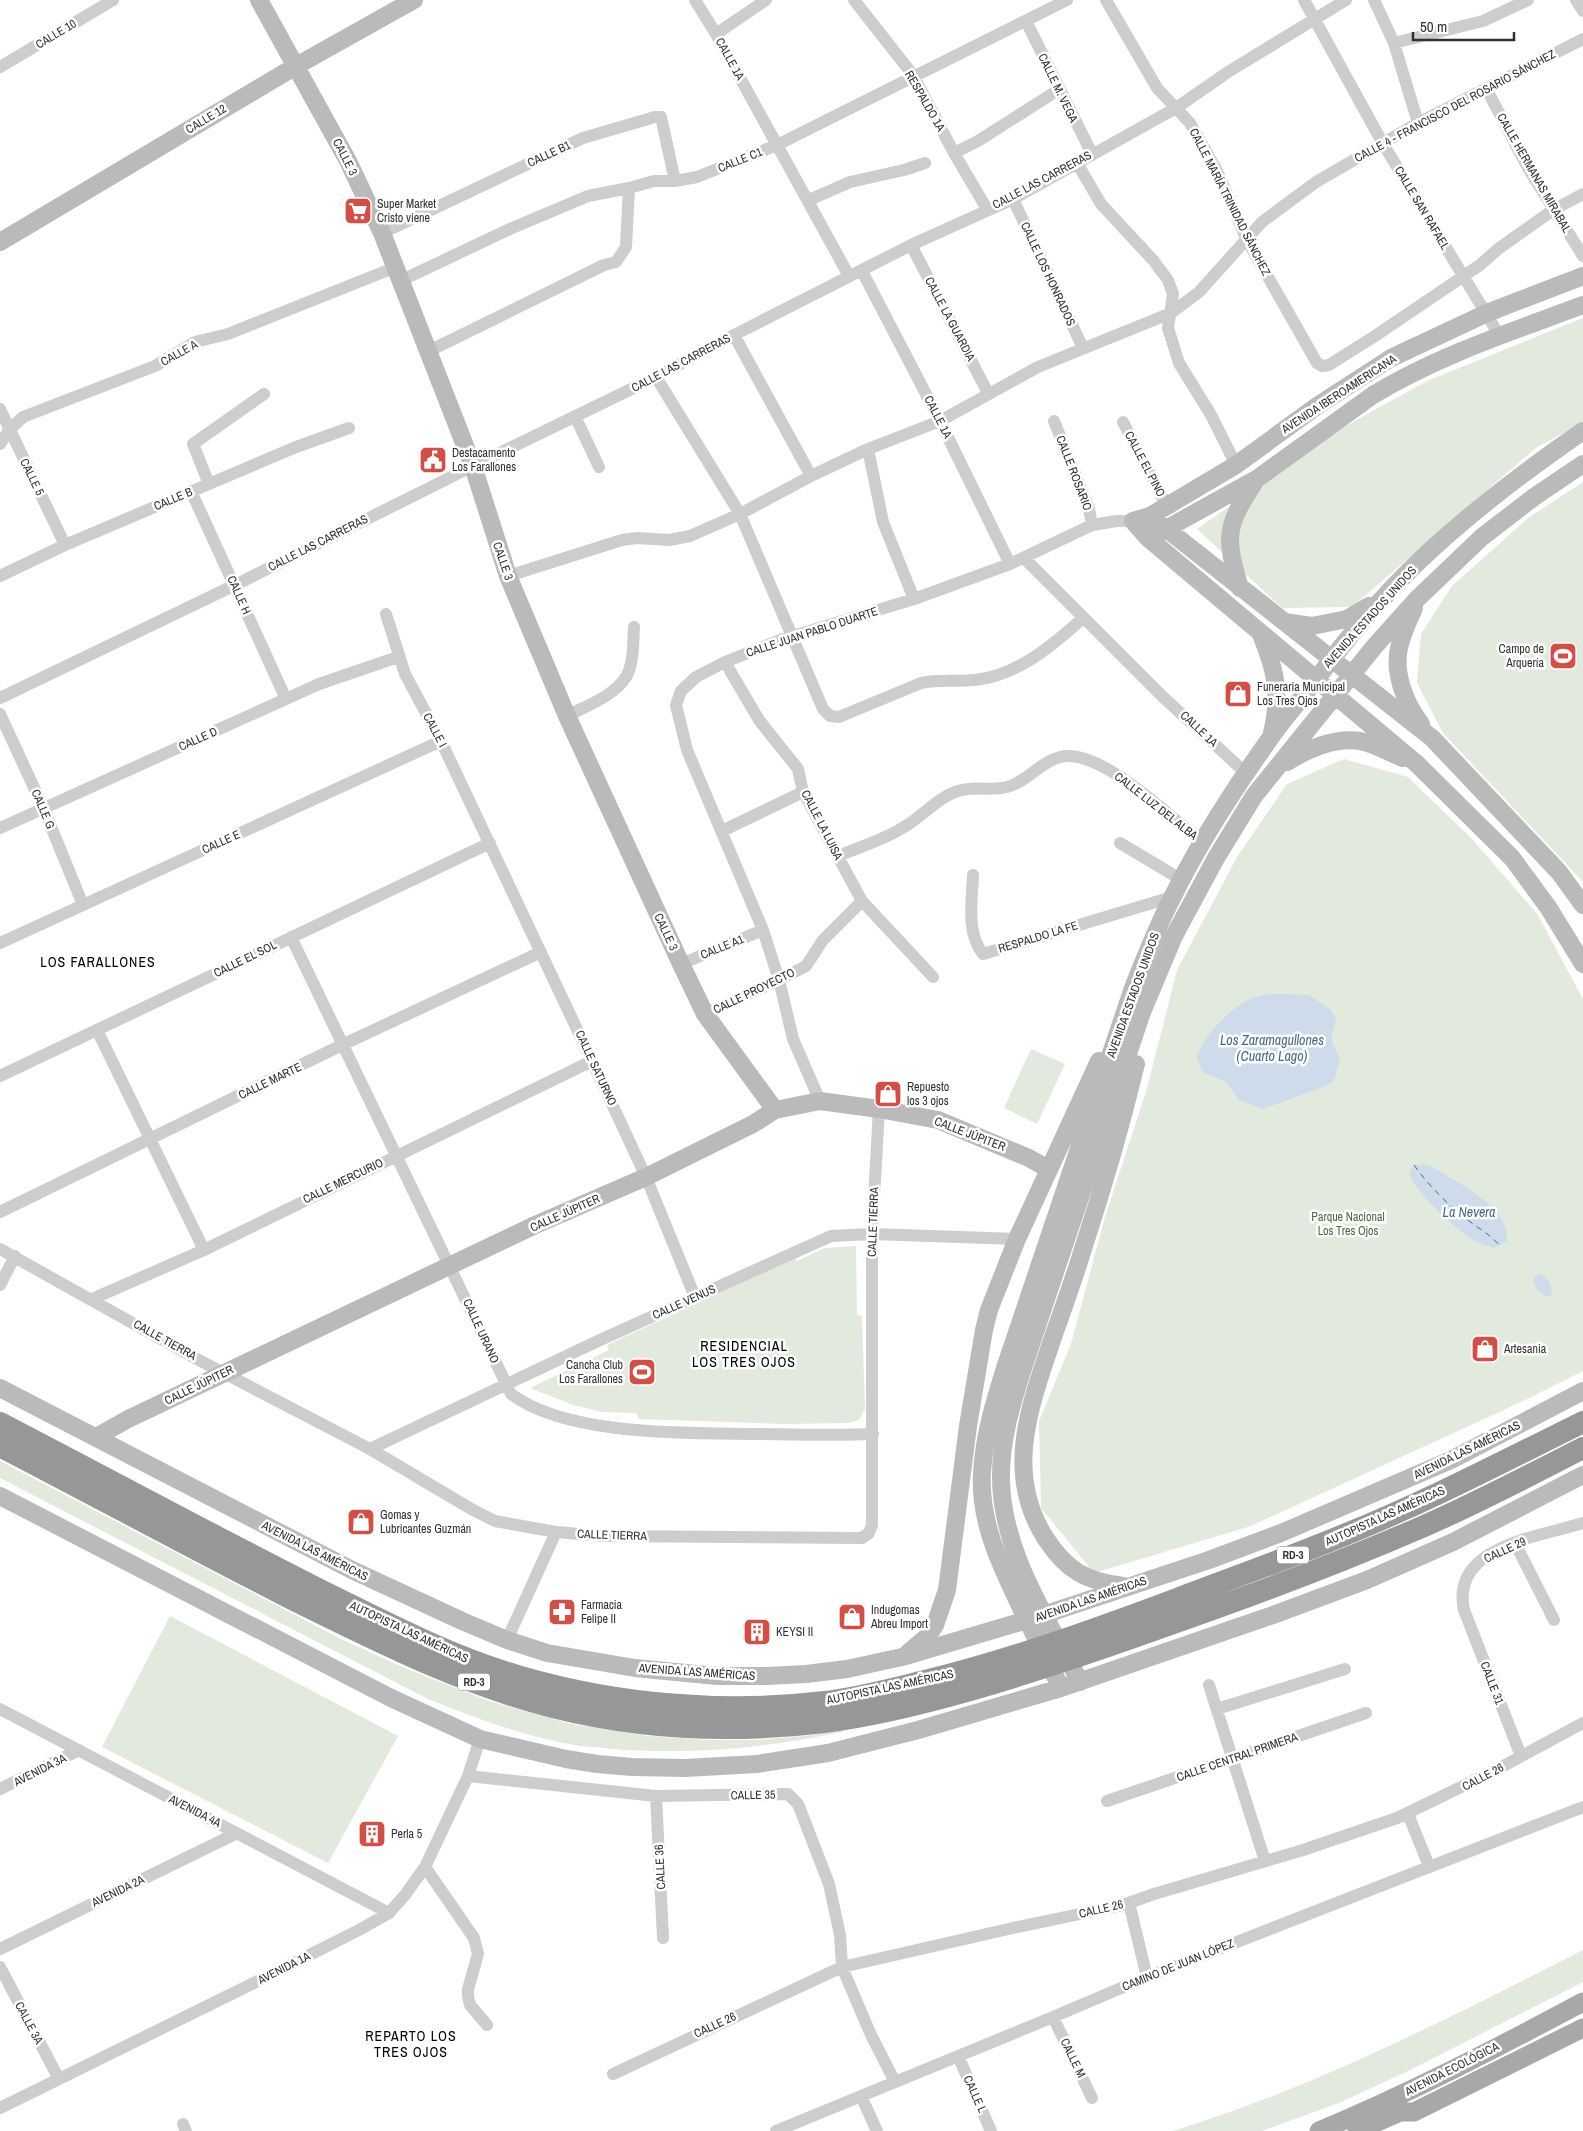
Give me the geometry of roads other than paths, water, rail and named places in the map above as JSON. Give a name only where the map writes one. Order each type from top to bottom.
[{"type":"highway","name":"AUTOPISTA LAS AMÉRICAS","points":[[0,1423],[285,1572],[395,1626],[484,1666],[524,1678],[598,1695],[676,1704],[739,1707],[824,1702],[887,1690],[993,1663],[1056,1643],[1345,1535],[1444,1491],[1583,1422]]},
{"type":"highway","name":"AUTOPISTA LAS AMÉRICAS","points":[[0,1446],[260,1582],[386,1646],[434,1667],[515,1696],[589,1715],[678,1726],[732,1728],[824,1722],[867,1715],[947,1696],[1060,1663],[1253,1595],[1358,1554],[1424,1526],[1583,1448]]},
{"type":"main road","name":"AVENIDA ECOLÓGICA","points":[[1325,2130],[1433,2079],[1583,2002]]},
{"type":"main road","name":"AVENIDA ECOLÓGICA","points":[[1357,2131],[1400,2112],[1414,2112],[1583,2028]]},
{"type":"street","name":"CALLE 10","points":[[0,67],[113,0]]},
{"type":"street","name":"CALLE 3","points":[[259,0],[348,161],[382,234],[473,466],[508,576],[566,716],[681,964],[705,1014],[774,1110]]},
{"type":"street","name":"CALLE 12","points":[[0,242],[296,66],[414,0]]},
{"type":"street","name":"CALLE 1A","points":[[695,0],[716,34],[849,276]]},
{"type":"street","points":[[716,34],[766,0]]},
{"type":"street","name":"RESPALDO 1A","points":[[854,0],[913,76],[954,153],[988,209]]},
{"type":"street","name":"CALLE MARÍA TRINIDAD SÁNCHEZ","points":[[1106,0],[1157,88],[1190,123],[1217,171],[1247,240],[1317,363],[1322,366],[1329,365],[1464,276]]},
{"type":"street","name":"CALLE SAN RAFAEL","points":[[1304,0],[1382,142],[1499,335]]},
{"type":"street","name":"CALLE LAS CARRERAS","points":[[0,698],[235,585],[656,377],[734,334],[911,245],[1013,199],[1176,108],[1228,72],[1346,0]]},
{"type":"street","points":[[1374,0],[1394,43],[1418,122]]},
{"type":"street","points":[[1394,43],[1484,21],[1528,0]]},
{"type":"street","points":[[1576,0],[1583,11]]},
{"type":"street","name":"CALLE C1","points":[[398,274],[588,196],[654,181],[675,181],[697,177],[777,145],[1063,1]]},
{"type":"street","name":"CALLE M. VEGA","points":[[1026,21],[1058,90],[1092,154]]},
{"type":"street","name":"CALLE 4 - FRANCISCO DEL ROSARIO SÁNCHEZ","points":[[508,576],[622,540],[637,538],[669,540],[690,536],[740,514],[810,476],[868,449],[940,420],[1038,367],[1171,313],[1199,292],[1262,222],[1316,182],[1418,122],[1583,39]]},
{"type":"street","name":"CALLE HERMANAS MIRABAL","points":[[1486,88],[1528,168],[1583,256]]},
{"type":"street","points":[[954,153],[978,141],[1058,90]]},
{"type":"street","name":"CALLE B1","points":[[382,234],[582,138],[655,117],[661,118],[675,181]]},
{"type":"street","points":[[808,200],[850,182],[904,170],[925,163]]},
{"type":"street","points":[[1077,163],[1101,204],[1153,260],[1168,280],[1173,294],[1168,328],[1179,363],[1211,415],[1236,465]]},
{"type":"street","points":[[427,352],[604,265],[616,262],[626,247],[629,188]]},
{"type":"street","points":[[1464,276],[1480,265],[1498,248],[1553,210],[1583,194]]},
{"type":"street","name":"CALLE LOS HONRADOS","points":[[1013,199],[1084,348]]},
{"type":"street","name":"CALLE LA GUARDIA","points":[[911,245],[988,393]]},
{"type":"street","name":"CALLE 1A","points":[[862,271],[940,420],[1010,564]]},
{"type":"street","name":"CALLE A","points":[[0,444],[9,430],[23,417],[156,366],[195,342],[228,334],[398,274]]},
{"type":"street","name":"AVENIDA IBEROAMERICANA","points":[[1133,522],[1150,516],[1236,465],[1317,406],[1391,358],[1487,313],[1583,276]]},
{"type":"street","name":"AVENIDA IBEROAMERICANA","points":[[1148,538],[1258,478],[1359,405],[1393,383],[1456,352],[1583,305]]},
{"type":"street","points":[[734,334],[810,476]]},
{"type":"street","points":[[656,377],[740,514],[823,709],[830,716],[839,716],[921,683],[935,680],[975,680],[1003,674],[1050,647],[1083,618]]},
{"type":"street","points":[[209,484],[193,444],[264,394]]},
{"type":"street","name":"CALLE 5","points":[[0,409],[65,544]]},
{"type":"street","points":[[575,416],[600,467]]},
{"type":"street","name":"CALLE ROSARIO","points":[[1054,422],[1089,509],[1092,525]]},
{"type":"street","name":"CALLE EL PINO","points":[[1123,422],[1167,506]]},
{"type":"street","name":"CALLE B","points":[[0,576],[65,544],[296,446],[349,428]]},
{"type":"street","name":"AVENIDA ESTADOS UNIDOS","points":[[1080,1682],[1019,1563],[1008,1534],[1000,1474],[1004,1440],[1011,1407],[1046,1276],[1047,1244],[1134,988],[1172,896],[1203,843],[1272,736],[1331,658],[1384,596],[1418,563],[1478,509],[1538,462],[1583,431]]},
{"type":"street","points":[[868,449],[883,522],[914,599]]},
{"type":"street","name":"AVENIDA ESTADOS UNIDOS","points":[[1061,1688],[1003,1570],[990,1539],[984,1509],[982,1474],[985,1443],[992,1409],[1046,1276],[1155,980],[1174,936],[1216,858],[1254,796],[1374,647],[1417,599],[1482,537],[1534,497],[1583,464]]},
{"type":"street","points":[[1240,588],[1232,561],[1229,536],[1237,509],[1258,478]]},
{"type":"street","name":"CALLE H","points":[[191,491],[286,699]]},
{"type":"street","points":[[1150,516],[1432,738]]},
{"type":"street","name":"CALLE JUAN PABLO DUARTE","points":[[820,1101],[793,1039],[779,980],[763,930],[687,750],[676,705],[681,691],[696,677],[725,662],[792,637],[914,599],[1010,564],[1092,525],[1117,521],[1133,522]]},
{"type":"street","points":[[1133,522],[1148,538],[1417,764],[1512,858],[1548,907],[1583,964]]},
{"type":"street","name":"CALLE 1A","points":[[1024,558],[1163,697],[1247,774]]},
{"type":"street","points":[[1284,622],[1312,626],[1347,620],[1384,596]]},
{"type":"street","points":[[1417,599],[1399,646],[1399,680],[1410,709],[1432,738],[1560,872],[1583,905]]},
{"type":"street","name":"CALLE I","points":[[386,614],[398,657],[412,688],[441,741],[490,843]]},
{"type":"street","points":[[566,716],[605,696],[626,676],[632,657],[634,626]]},
{"type":"street","points":[[1261,634],[1273,663],[1277,691],[1276,716],[1272,736]]},
{"type":"street","name":"CALLE D","points":[[0,828],[319,684],[398,657]]},
{"type":"street","name":"CALLE LA LUISA","points":[[725,662],[759,720],[798,770],[803,792],[862,901],[933,977]]},
{"type":"street","name":"CALLE G","points":[[0,714],[44,807],[83,905]]},
{"type":"street","points":[[1276,769],[1308,749],[1342,740],[1361,741],[1417,764]]},
{"type":"street","name":"CALLE E","points":[[0,943],[441,741]]},
{"type":"street","name":"CALLE LUZ DEL ALBA","points":[[838,856],[902,829],[945,797],[957,791],[1007,788],[1059,757],[1072,756],[1087,759],[1105,767],[1128,782],[1203,843]]},
{"type":"street","points":[[722,831],[803,792]]},
{"type":"street","name":"CALLE EL SOL","points":[[0,1076],[490,843]]},
{"type":"street","name":"CALLE SATURNO","points":[[490,843],[646,1177],[695,1297]]},
{"type":"street","points":[[1120,843],[1182,880]]},
{"type":"street","name":"RESPALDO LA FE","points":[[973,875],[972,924],[977,946],[983,954],[1172,896]]},
{"type":"street","name":"CALLE PROYECTO","points":[[705,1014],[806,966],[823,940],[862,901]]},
{"type":"street","name":"CALLE A1","points":[[681,964],[763,930]]},
{"type":"street","name":"CALLE URANO","points":[[291,937],[511,1394],[532,1406],[569,1418],[608,1426],[719,1433],[873,1434]]},
{"type":"street","name":"CALLE MARTE","points":[[0,1212],[344,1044],[541,952]]},
{"type":"street","points":[[1126,1587],[1100,1583],[1082,1576],[1073,1570],[1052,1547],[1034,1517],[1028,1500],[1023,1466],[1024,1443],[1032,1399],[1108,1172],[1155,980]]},
{"type":"street","points":[[902,1657],[928,1637],[941,1610],[947,1590],[969,1417],[984,1330],[997,1285],[1048,1169],[1134,988]]},
{"type":"street","points":[[97,1030],[204,1250]]},
{"type":"street","name":"CALLE MERCURIO","points":[[92,1299],[204,1250],[397,1154],[592,1061]]},
{"type":"street","name":"CALLE JÚPITER","points":[[96,1436],[533,1226],[646,1177],[753,1124],[774,1110],[820,1101],[938,1120],[978,1135],[1048,1169]]},
{"type":"street","name":"CALLE TIERRA","points":[[0,1249],[225,1373],[370,1449],[495,1521],[556,1532],[603,1536],[862,1538],[868,1533],[872,1525],[872,1234],[879,1109]]},
{"type":"street","points":[[1047,1244],[1048,1169]]},
{"type":"street","name":"CALLE VENUS","points":[[370,1449],[505,1384],[831,1236],[872,1234],[1017,1238]]},
{"type":"street","points":[[0,1285],[14,1256]]},
{"type":"street","name":"AVENIDA LAS AMÉRICAS","points":[[0,1388],[352,1570],[462,1622],[547,1653],[635,1668],[718,1676],[806,1674],[847,1669],[902,1657],[1034,1618],[1209,1560],[1281,1533],[1451,1460],[1583,1391]]},
{"type":"street","points":[[0,1496],[391,1698],[480,1739],[566,1759],[597,1764],[685,1768],[757,1764],[828,1753],[918,1730],[1080,1682],[1325,1596],[1453,1542],[1583,1475]]},
{"type":"street","name":"CALLE 29","points":[[1464,1610],[1461,1598],[1462,1587],[1471,1570],[1491,1554],[1514,1543],[1556,1529],[1583,1523]]},
{"type":"street","points":[[507,1640],[556,1532]]},
{"type":"street","points":[[1514,1543],[1554,1620]]},
{"type":"street","name":"CALLE 31","points":[[1464,1610],[1521,1756]]},
{"type":"street","points":[[1217,1709],[1345,1670]]},
{"type":"street","points":[[1209,1685],[1265,1861]]},
{"type":"street","name":"AVENIDA 4A","points":[[0,1709],[389,1913]]},
{"type":"street","name":"CALLE CENTRAL PRIMERA","points":[[1107,1801],[1366,1712]]},
{"type":"street","name":"CALLE 26","points":[[612,2074],[842,1967],[1129,1903],[1340,1838],[1408,1814],[1583,1723]]},
{"type":"street","name":"AVENIDA 1A","points":[[0,2108],[359,1930],[389,1913],[405,1895],[425,1867],[468,1776],[480,1739]]},
{"type":"street","name":"AVENIDA 3A","points":[[0,1789],[79,1750]]},
{"type":"street","name":"CALLE 35","points":[[468,1776],[656,1796],[788,1794],[798,1804],[828,1884],[840,1935],[842,1967],[871,2036],[895,2082]]},
{"type":"street","name":"CALLE 36","points":[[656,1796],[663,1938]]},
{"type":"street","name":"CAMINO DE JUAN LÓPEZ","points":[[776,2131],[1147,1977],[1583,1807]]},
{"type":"street","points":[[1408,1814],[1429,1866]]},
{"type":"street","name":"AVENIDA 2A","points":[[0,1949],[237,1832]]},
{"type":"street","points":[[425,1867],[474,1938],[478,1954],[468,1989],[468,1996],[470,2005],[487,2025]]},
{"type":"street","points":[[1129,1903],[1147,1977]]},
{"type":"street","name":"CALLE 3A","points":[[0,1966],[59,2079]]},
{"type":"street","name":"CALLE M","points":[[1053,2017],[1092,2098]]},
{"type":"street","name":"CALLE L","points":[[958,2056],[991,2131]]},
{"type":"street","points":[[861,2096],[877,2131]]},
{"type":"water","name":"Los Zaramagullones (Cuarto Lago)","points":[[1279,994],[1309,995],[1331,1010],[1336,1019],[1331,1039],[1340,1060],[1334,1080],[1326,1086],[1263,1109],[1239,1100],[1225,1081],[1204,1073],[1197,1059],[1199,1051],[1210,1034],[1233,1010],[1256,997]]},
{"type":"water","name":"La Nevera","points":[[1414,1165],[1425,1165],[1434,1168],[1486,1202],[1502,1221],[1507,1241],[1495,1248],[1479,1243],[1459,1230],[1419,1190],[1409,1173]]},
{"type":"water","points":[[1540,1274],[1546,1277],[1550,1283],[1551,1296],[1545,1296],[1536,1288],[1533,1280],[1535,1276]]},
{"type":"place","name":"Super Market Cristo viene","points":[[358,211]]},
{"type":"place","name":"Destacamento Los Farallones","points":[[433,460]]},
{"type":"place","name":"Campo de Arquería","points":[[1563,656]]},
{"type":"place","name":"Funeraria Municipal Los Tres Ojos","points":[[1238,694]]},
{"type":"place","name":"Repuesto los 3 ojos","points":[[888,1094]]},
{"type":"place","name":"Artesania","points":[[1485,1349]]},
{"type":"place","name":"Cancha Club Los Farallones","points":[[642,1372]]},
{"type":"place","name":"Gomas y Lubricantes Guzmán","points":[[361,1522]]},
{"type":"place","name":"Farmacia Felipe II","points":[[562,1612]]},
{"type":"place","name":"Indugomas Abreu Import","points":[[852,1617]]},
{"type":"place","name":"KEYSI II","points":[[757,1632]]},
{"type":"place","name":"Perla 5","points":[[372,1834]]},
{"type":"district","name":"LOS FARALLONES","points":[[98,962]]},
{"type":"district","name":"RESIDENCIAL LOS TRES OJOS","points":[[744,1354]]},
{"type":"district","name":"REPARTO LOS TRES OJOS","points":[[411,2044]]},
{"type":"park label","name":"Parque Nacional Los Tres Ojos","points":[[1348,1224]]}]
